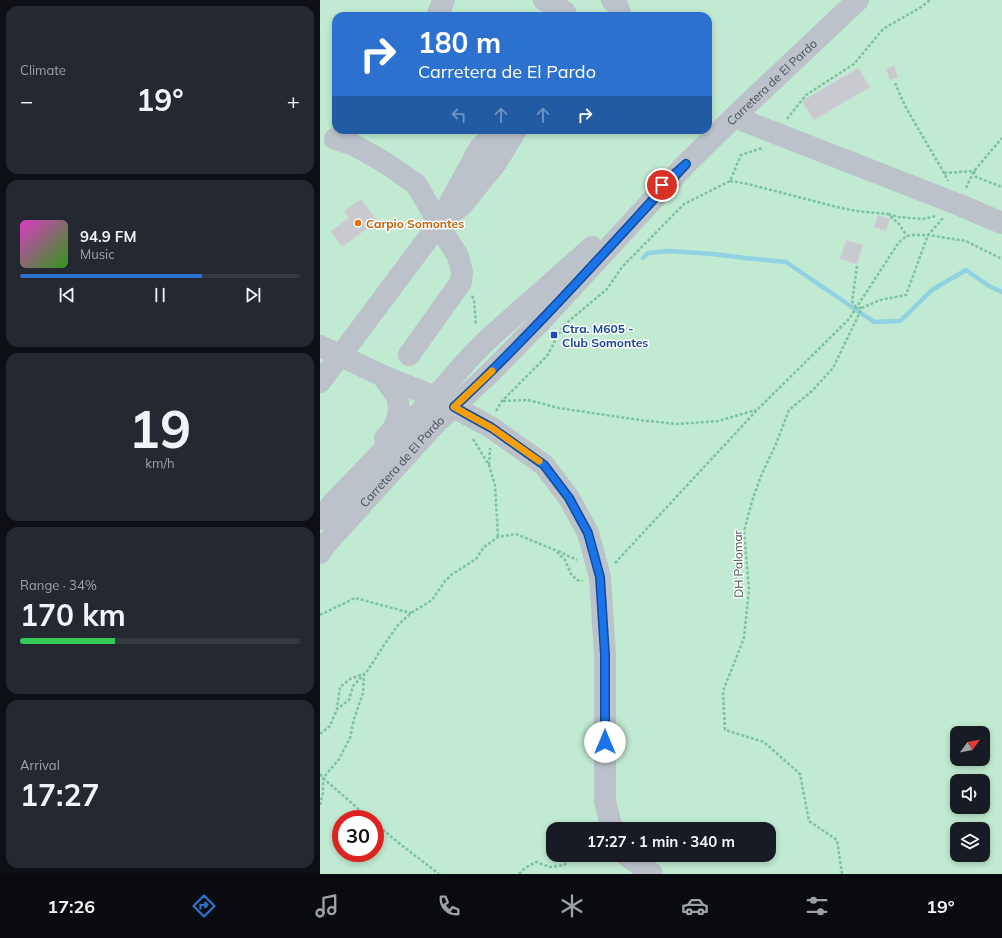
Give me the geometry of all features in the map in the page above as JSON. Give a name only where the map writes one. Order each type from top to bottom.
[{"type":"street","points":[[439,12],[444,0]]},
{"type":"street","points":[[544,0],[568,9]]},
{"type":"street","name":"Carretera de El Pardo","points":[[323,548],[435,424],[489,374],[540,322],[686,164],[858,0]]},
{"type":"street","points":[[734,117],[953,208],[1002,223]]},
{"type":"street","points":[[320,382],[438,225],[479,149],[494,134]]},
{"type":"street","points":[[438,225],[461,206],[496,163],[514,134]]},
{"type":"street","points":[[350,138],[416,184],[433,213],[438,225],[458,256],[462,272],[461,282],[409,355]]},
{"type":"street","points":[[320,346],[453,407],[492,428],[544,465],[569,498],[588,533],[600,577],[605,655],[605,801],[610,822]]},
{"type":"street","points":[[326,511],[348,477],[394,428],[399,414],[398,398],[383,376]]},
{"type":"street","name":"Carretera de El Pardo","points":[[326,511],[453,407]]},
{"type":"street","points":[[636,862],[652,874]]},
{"type":"path","points":[[896,83],[905,106],[944,173],[953,208]]},
{"type":"path","points":[[730,181],[857,211],[923,219],[953,208],[974,172],[1002,138]]},
{"type":"path","points":[[944,173],[974,172]]},
{"type":"path","points":[[974,172],[976,177],[1002,187]]},
{"type":"path","points":[[888,214],[899,224],[907,236]]},
{"type":"path","points":[[857,266],[852,301],[856,307],[862,308],[880,300],[906,295],[928,235]]},
{"type":"path","points":[[337,709],[349,700],[353,686],[368,670],[398,625],[411,613],[432,600],[444,582],[451,575],[476,559],[484,547],[498,538],[516,534],[555,550],[565,560],[571,574],[577,580],[584,581],[600,577],[617,561],[757,410],[849,319],[899,242],[907,236],[928,235],[966,241],[1002,259]]},
{"type":"path","points":[[498,538],[494,485],[490,465],[490,439],[495,413],[502,401],[547,356],[563,326],[607,289],[622,267]]},
{"type":"path","points":[[461,282],[474,299],[476,329]]},
{"type":"path","name":"DH Palomar","points":[[842,874],[837,840],[809,821],[800,774],[764,742],[725,730],[722,691],[744,638],[749,589],[744,531],[761,476],[776,444],[789,410],[812,391],[832,368],[862,308]]},
{"type":"path","points":[[502,401],[528,400],[559,408],[677,424],[718,421],[757,410]]},
{"type":"path","points":[[453,407],[468,427],[475,442],[490,465]]},
{"type":"path","points":[[320,615],[355,598],[411,613]]},
{"type":"path","points":[[320,734],[330,726],[337,709],[340,687],[350,679],[364,674]]},
{"type":"path","points":[[322,778],[339,759],[350,738],[354,719],[363,693],[364,674]]},
{"type":"path","points":[[320,774],[322,778],[323,793],[320,805]]},
{"type":"path","points":[[322,778],[359,810]]},
{"type":"path","points":[[384,831],[439,874]]},
{"type":"path","points":[[519,874],[525,868],[536,862],[550,867],[564,865],[567,862]]},
{"type":"green space","points":[[320,0],[1002,0],[1002,874],[320,874]],"holes":[[[470,142],[511,175],[475,150],[441,199]]]},
{"type":"building","points":[[894,66],[898,77],[890,80],[886,69]]},
{"type":"building","points":[[858,68],[870,87],[814,120],[802,101]]},
{"type":"building","points":[[361,199],[377,221],[342,247],[331,231],[349,218],[344,211]]},
{"type":"building","points":[[878,215],[890,219],[886,231],[874,227]]},
{"type":"building","points":[[846,240],[863,245],[857,264],[840,259]]},
{"type":"waterway","points":[[643,258],[648,253],[669,251],[786,262],[874,322],[900,321],[932,290],[966,270],[989,286],[1002,292]]},
{"type":"slow traffic","points":[[492,371],[454,407],[492,428],[539,461]]},
{"type":"place","name":"Carpio Somontes","points":[[358,223]]},
{"type":"place","name":"Ctra. M605 - Club Somontes","points":[[554,335]]},
{"type":"route","points":[[605,742],[605,655],[600,577],[588,533],[569,498],[544,465],[492,428],[454,407],[540,322],[686,164],[662,185]]}]
